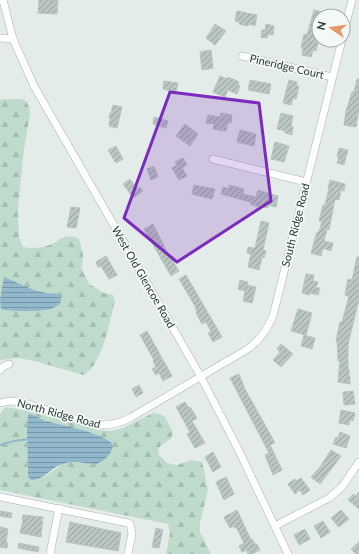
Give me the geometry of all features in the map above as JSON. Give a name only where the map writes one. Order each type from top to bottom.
[{"type":"street","name":"West Old Glencoe Road","points":[[3,0],[13,39],[26,69],[48,112],[201,377],[239,451],[288,554]]},
{"type":"street","points":[[0,38],[13,39]]},
{"type":"street","name":"South Ridge Road","points":[[201,377],[251,347],[262,336],[268,326],[278,295],[340,48]]},
{"type":"street","name":"Pineridge Court","points":[[242,56],[332,77]]},
{"type":"street","points":[[213,159],[306,182]]},
{"type":"street","points":[[0,370],[9,364]]},
{"type":"street","name":"North Ridge Road","points":[[0,403],[9,401],[22,402],[97,426],[112,425],[130,418],[201,377]]},
{"type":"street","points":[[275,526],[329,498],[342,487],[359,462]]},
{"type":"street","points":[[0,497],[59,508],[130,524],[132,533],[128,554]]},
{"type":"street","points":[[50,554],[59,508]]},
{"type":"highlighted area","points":[[170,92],[259,103],[271,201],[177,262],[124,218]]},
{"type":"green space","points":[[21,99],[26,101],[30,114],[24,148],[18,210],[19,237],[23,247],[34,248],[45,246],[68,236],[79,239],[83,254],[82,269],[89,284],[104,293],[113,295],[115,301],[108,331],[100,353],[90,370],[83,375],[35,361],[17,358],[0,360],[0,100]]},
{"type":"green space","points":[[6,407],[34,412],[100,430],[111,431],[123,428],[153,413],[160,414],[165,417],[173,432],[171,439],[161,445],[158,450],[159,455],[167,463],[177,465],[191,460],[202,462],[208,490],[200,523],[200,532],[211,554],[166,554],[170,533],[168,524],[0,490],[0,415]],"holes":[[[33,414],[42,419],[93,434],[112,443],[101,463],[96,465],[76,461],[63,464],[44,477],[28,476],[28,415]]]},
{"type":"water","points":[[4,277],[34,290],[46,293],[61,294],[61,302],[54,308],[35,311],[1,309],[0,300]]},
{"type":"water","points":[[29,414],[46,421],[82,430],[102,437],[113,445],[111,451],[105,459],[96,465],[79,462],[64,464],[53,469],[41,478],[31,480],[28,476],[27,427]]},
{"type":"building","points":[[39,0],[58,0],[57,14],[38,13]]},
{"type":"building","points":[[237,11],[257,15],[255,26],[249,24],[248,26],[239,24],[239,22],[235,21]]},
{"type":"building","points":[[311,21],[311,48],[317,48],[316,51],[313,50],[311,57],[302,55],[303,49],[301,48],[304,34],[307,35]]},
{"type":"building","points":[[215,24],[226,31],[215,45],[206,38]]},
{"type":"building","points":[[266,24],[274,26],[273,35],[268,34],[267,38],[261,37],[262,30],[265,30]]},
{"type":"building","points":[[211,50],[213,68],[202,70],[200,52]]},
{"type":"building","points":[[220,76],[227,79],[228,77],[239,82],[238,85],[240,86],[237,94],[228,90],[225,97],[213,92]]},
{"type":"building","points":[[357,79],[359,79],[359,109],[356,127],[344,125],[346,111],[352,92],[354,92]]},
{"type":"building","points":[[250,80],[271,84],[269,94],[248,90]]},
{"type":"building","points":[[289,80],[297,82],[296,86],[299,86],[296,99],[293,98],[291,105],[283,103]]},
{"type":"building","points":[[164,81],[178,83],[176,92],[163,89]]},
{"type":"building","points":[[113,105],[122,107],[117,128],[109,126],[109,118]]},
{"type":"building","points":[[221,113],[232,115],[231,123],[228,123],[226,131],[213,129],[214,124],[206,123],[208,115],[220,117]]},
{"type":"building","points":[[281,113],[293,116],[291,126],[293,127],[292,135],[277,129]]},
{"type":"building","points":[[154,117],[168,121],[166,128],[153,124]]},
{"type":"building","points":[[185,124],[198,134],[190,146],[176,136]]},
{"type":"building","points":[[240,130],[256,134],[254,146],[237,142]]},
{"type":"building","points":[[275,142],[289,146],[284,162],[271,159]]},
{"type":"building","points":[[116,146],[123,159],[116,163],[108,150]]},
{"type":"building","points":[[339,148],[348,150],[344,165],[337,163]]},
{"type":"building","points":[[183,158],[187,165],[182,168],[187,176],[179,180],[172,168],[177,165],[175,162]]},
{"type":"building","points":[[154,166],[158,177],[151,180],[147,169]]},
{"type":"building","points":[[130,179],[137,189],[140,187],[143,191],[133,198],[123,184]]},
{"type":"building","points":[[330,180],[345,184],[344,191],[341,190],[339,200],[335,199],[329,230],[327,229],[324,241],[333,243],[331,251],[323,248],[321,256],[311,253],[322,221],[319,221],[323,205],[325,205]]},
{"type":"building","points":[[194,185],[215,189],[212,199],[192,194]]},
{"type":"building","points":[[229,185],[244,189],[243,194],[256,197],[258,190],[278,196],[276,207],[268,205],[268,208],[255,206],[250,204],[250,202],[221,194],[223,187],[229,189]]},
{"type":"building","points":[[71,207],[80,208],[76,228],[67,227]]},
{"type":"building","points":[[261,221],[269,223],[263,250],[266,251],[264,258],[262,257],[259,270],[248,267],[251,254],[247,253],[248,247],[255,248]]},
{"type":"building","points":[[153,224],[167,252],[179,271],[171,276],[144,229]]},
{"type":"building","points":[[106,256],[117,275],[109,279],[101,266],[98,267],[96,262]]},
{"type":"building","points":[[357,257],[359,257],[359,300],[348,344],[348,369],[350,384],[338,382],[340,361],[338,361],[336,341],[340,322],[342,322],[349,296],[345,295],[348,279],[352,280]]},
{"type":"building","points":[[306,274],[314,275],[313,281],[318,282],[316,288],[320,288],[318,295],[302,293]]},
{"type":"building","points":[[186,275],[222,337],[213,342],[208,333],[211,331],[206,322],[202,324],[196,313],[195,306],[179,279]]},
{"type":"building","points":[[240,280],[248,282],[247,285],[256,287],[252,303],[243,301],[245,291],[238,289]]},
{"type":"building","points":[[298,309],[312,313],[306,335],[291,331]]},
{"type":"building","points":[[147,331],[172,376],[163,381],[159,373],[156,375],[152,369],[156,367],[153,361],[154,360],[140,335]]},
{"type":"building","points":[[304,335],[315,338],[312,349],[301,346]]},
{"type":"building","points":[[281,344],[293,354],[281,367],[273,360],[280,352],[277,349]]},
{"type":"building","points":[[239,374],[245,389],[275,443],[270,445],[282,470],[273,475],[265,455],[269,453],[230,378]]},
{"type":"building","points":[[139,385],[143,393],[136,397],[132,389]]},
{"type":"building","points":[[353,391],[355,404],[344,405],[343,392]]},
{"type":"building","points":[[185,402],[197,418],[192,421],[205,443],[195,448],[187,434],[190,432],[176,407]]},
{"type":"building","points":[[341,410],[355,413],[353,421],[350,420],[349,425],[339,423]]},
{"type":"building","points":[[340,432],[350,436],[346,448],[333,444],[336,437],[338,438]]},
{"type":"building","points":[[331,450],[341,456],[320,484],[311,477],[320,467]]},
{"type":"building","points":[[213,452],[221,467],[213,472],[205,457]]},
{"type":"building","points":[[226,477],[234,494],[224,500],[216,482]]},
{"type":"building","points":[[301,478],[310,490],[303,495],[300,490],[295,494],[288,484],[295,479],[296,481]]},
{"type":"building","points":[[359,492],[359,509],[348,500],[353,494],[356,496]]},
{"type":"building","points":[[237,510],[251,540],[252,539],[255,544],[257,544],[260,550],[252,554],[248,554],[247,550],[242,552],[239,546],[244,543],[236,527],[235,528],[234,526],[230,528],[224,517]]},
{"type":"building","points":[[341,510],[349,519],[339,527],[331,518]]},
{"type":"building","points":[[0,511],[12,513],[11,518],[0,516]]},
{"type":"building","points":[[23,515],[43,517],[41,537],[20,533]]},
{"type":"building","points":[[323,521],[330,532],[321,538],[314,526]]},
{"type":"building","points":[[70,522],[121,533],[118,551],[66,542]]},
{"type":"building","points":[[0,527],[8,529],[6,542],[8,543],[7,548],[0,547]]},
{"type":"building","points":[[156,528],[163,530],[159,548],[152,547]]},
{"type":"building","points":[[305,529],[310,539],[299,545],[294,535]]},
{"type":"building","points":[[359,542],[359,554],[356,554],[351,549]]},
{"type":"building","points":[[19,543],[39,547],[38,552],[18,548]]},
{"type":"waterway","points":[[0,445],[29,439]]}]
